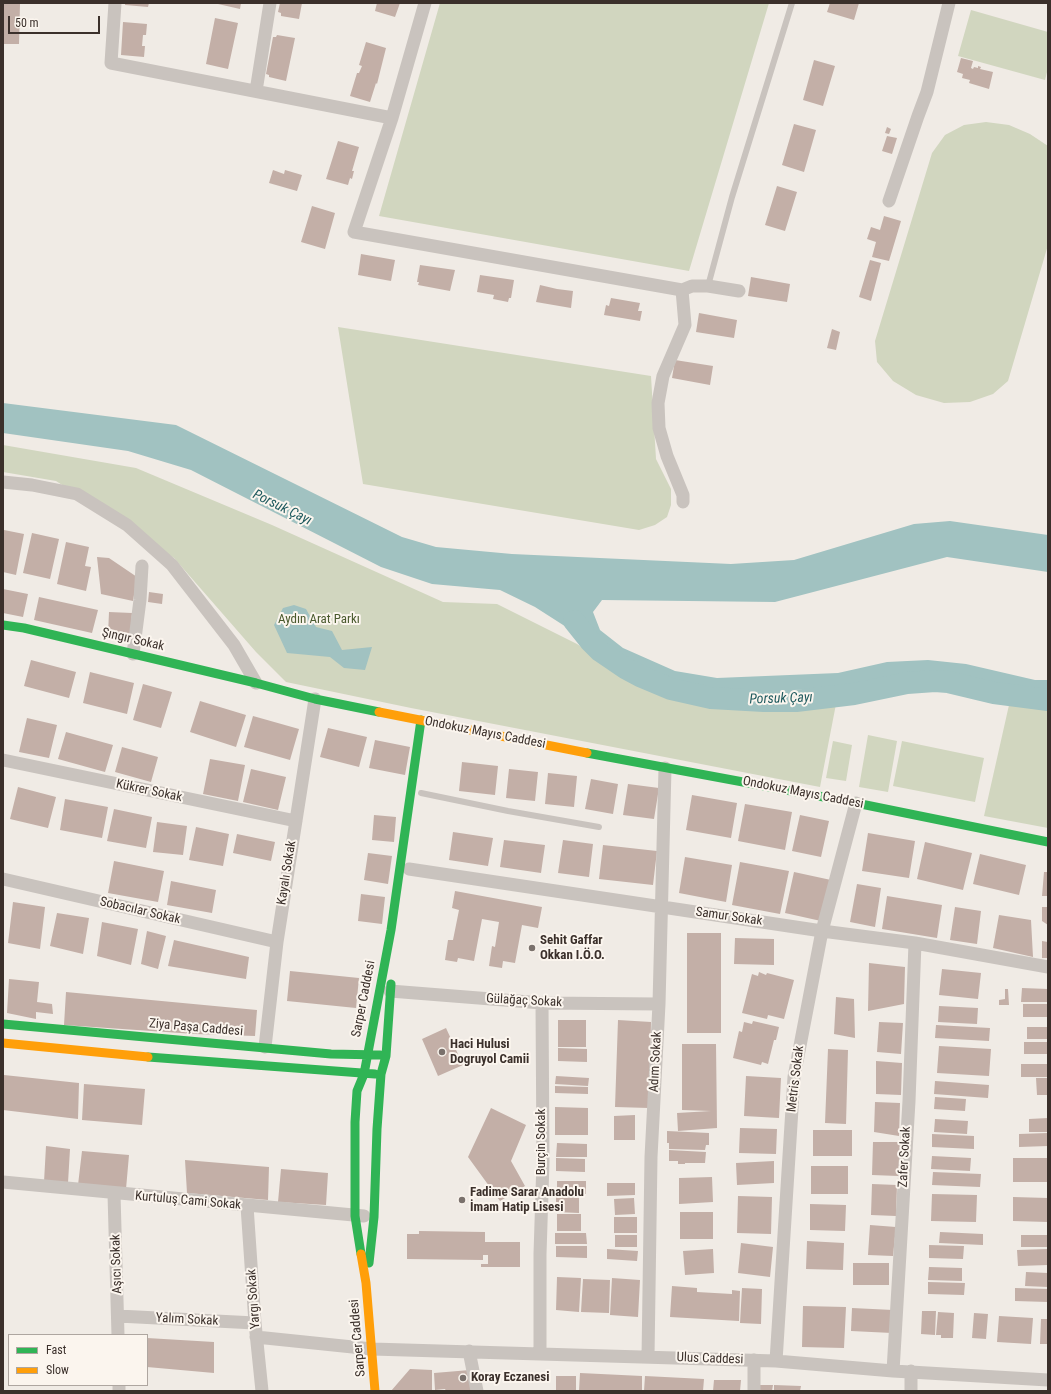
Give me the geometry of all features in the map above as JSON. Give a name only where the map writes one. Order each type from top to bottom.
[{"type":"main road","name":"Şıngır Sokak","points":[[3,625],[24,628],[256,683]]},
{"type":"main road","name":"Ondokuz Mayıs Caddesi","points":[[256,683],[315,699],[420,720],[431,726],[856,803],[1048,842]]},
{"type":"main road","name":"Sarper Caddesi","points":[[375,1391],[366,1283],[355,1216],[355,1122],[357,1092],[364,1074],[391,930],[420,720]]},
{"type":"main road","name":"Sarper Caddesi","points":[[394,961],[406,892]]},
{"type":"main road","name":"Sarper Caddesi","points":[[366,1283],[374,1217],[377,1130],[381,1074],[386,1056],[392,976]]},
{"type":"main road","name":"Ziya Paşa Caddesi","points":[[3,1024],[330,1054],[367,1054],[386,1056]]},
{"type":"main road","points":[[3,1043],[100,1053],[364,1074],[381,1074]]},
{"type":"street","points":[[115,3],[111,63],[392,118]]},
{"type":"street","points":[[256,91],[270,3]]},
{"type":"street","points":[[425,3],[392,118],[354,232],[682,290],[692,286],[708,286],[739,291]]},
{"type":"street","points":[[889,201],[927,92],[949,3]]},
{"type":"street","points":[[682,290],[685,325],[663,376],[658,403],[659,428],[667,456],[683,495],[683,502]]},
{"type":"street","points":[[3,482],[32,485],[77,494],[127,525],[172,565],[234,645],[256,683]]},
{"type":"street","points":[[133,654],[140,600],[142,566]]},
{"type":"street","name":"Kayalı Sokak","points":[[265,1047],[277,942],[315,699]]},
{"type":"street","name":"Kükrer Sokak","points":[[3,760],[296,821]]},
{"type":"street","name":"Adım Sokak","points":[[648,1357],[651,1157],[659,1004],[665,768]]},
{"type":"street","name":"Metris Sokak","points":[[776,1361],[794,1077],[822,931],[856,803]]},
{"type":"street","name":"Samur Sokak","points":[[409,869],[822,931],[915,943],[1048,967]]},
{"type":"street","name":"Sobacılar Sokak","points":[[3,879],[277,942]]},
{"type":"street","name":"Zafer Sokak","points":[[893,1371],[908,1109],[915,943]]},
{"type":"street","name":"Gülağaç Sokak","points":[[390,991],[542,1003],[659,1004]]},
{"type":"street","name":"Burçin Sokak","points":[[540,1353],[542,1003]]},
{"type":"street","name":"Kurtuluş Cami Sokak","points":[[3,1182],[114,1194],[374,1217]]},
{"type":"street","name":"Aşıcı Sokak","points":[[114,1194],[118,1334]]},
{"type":"street","name":"Yargı Sokak","points":[[247,1206],[256,1337],[262,1391]]},
{"type":"street","name":"Yalım Sokak","points":[[118,1316],[255,1323]]},
{"type":"street","name":"Ulus Caddesi","points":[[256,1337],[372,1349],[776,1361],[893,1371],[1048,1380]]},
{"type":"street","points":[[469,1352],[477,1391]]},
{"type":"street","points":[[754,1360],[754,1391]]},
{"type":"street","points":[[911,1371],[911,1391]]},
{"type":"lane","points":[[708,286],[732,197],[792,3]]},
{"type":"lane","points":[[421,793],[508,812],[599,827]]},
{"type":"green space","points":[[440,3],[769,3],[689,271],[379,216]]},
{"type":"green space","points":[[971,10],[1048,32],[1048,68],[1045,80],[958,56]]},
{"type":"green space","points":[[986,122],[1009,125],[1030,134],[1048,146],[1048,245],[1008,381],[993,394],[970,402],[944,403],[916,395],[893,381],[877,362],[875,341],[932,153],[945,135],[964,125]]},
{"type":"green space","points":[[338,327],[651,376],[656,459],[671,489],[671,505],[667,517],[655,525],[639,530],[363,484]]},
{"type":"green space","name":"Aydın Arat Parkı","points":[[3,445],[136,468],[272,525],[443,602],[497,604],[577,644],[648,690],[736,706],[836,704],[820,787],[411,708],[286,682],[256,652],[174,558],[56,481],[3,472]]},
{"type":"green space","points":[[1009,705],[1048,707],[1048,828],[984,816]]},
{"type":"green space","points":[[868,735],[897,741],[888,792],[859,787]]},
{"type":"green space","points":[[833,741],[852,745],[846,781],[826,778]]},
{"type":"green space","points":[[902,741],[984,758],[975,802],[893,786]]},
{"type":"water","points":[[3,403],[176,425],[402,537],[436,547],[512,554],[731,564],[794,560],[914,524],[950,521],[1048,535],[1048,572],[947,557],[775,602],[602,600],[593,612],[600,630],[623,648],[675,671],[717,678],[838,673],[887,662],[928,660],[966,664],[1035,680],[1048,680],[1048,697],[1038,697],[944,675],[904,675],[841,688],[724,693],[685,688],[638,673],[535,607],[500,590],[432,584],[381,567],[191,470],[128,451],[3,433]]},
{"type":"water","points":[[294,605],[306,609],[316,627],[332,631],[342,650],[372,647],[365,670],[344,668],[330,657],[287,653],[274,625],[283,608]]},
{"type":"building","points":[[3,3],[20,4],[19,44],[3,44]]},
{"type":"building","points":[[125,3],[149,3],[148,7],[125,5]]},
{"type":"building","points":[[218,3],[241,3],[240,9]]},
{"type":"building","points":[[280,3],[302,3],[299,19],[281,16],[281,13],[278,12]]},
{"type":"building","points":[[377,3],[400,3],[395,17],[375,11]]},
{"type":"building","points":[[830,3],[859,3],[854,20],[827,12]]},
{"type":"building","points":[[215,18],[238,23],[228,69],[206,64]]},
{"type":"building","points":[[123,22],[147,24],[146,35],[143,35],[142,46],[145,46],[144,57],[121,55]]},
{"type":"building","points":[[277,35],[295,38],[286,81],[269,77],[269,75],[266,74],[273,37],[276,37]]},
{"type":"building","points":[[366,42],[386,48],[377,84],[376,83],[370,102],[350,96],[357,73],[359,73],[362,66],[359,65]]},
{"type":"building","points":[[961,58],[973,61],[971,68],[973,69],[974,67],[978,68],[978,66],[981,67],[980,69],[993,72],[989,89],[969,83],[970,80],[962,78],[963,74],[957,72]]},
{"type":"building","points":[[814,60],[835,66],[823,106],[803,100]]},
{"type":"building","points":[[794,124],[816,130],[804,172],[782,165]]},
{"type":"building","points":[[887,127],[891,129],[889,134],[885,133]]},
{"type":"building","points":[[887,136],[897,138],[892,154],[882,151]]},
{"type":"building","points":[[338,141],[359,147],[352,171],[354,171],[352,179],[350,178],[348,185],[326,179]]},
{"type":"building","points":[[273,170],[284,174],[285,170],[302,175],[297,191],[269,183]]},
{"type":"building","points":[[777,186],[797,192],[785,231],[765,225]]},
{"type":"building","points":[[312,206],[335,213],[325,249],[301,242]]},
{"type":"building","points":[[884,216],[901,221],[889,261],[872,257],[876,242],[867,239],[871,227],[880,230]]},
{"type":"building","points":[[361,254],[395,260],[391,281],[358,275]]},
{"type":"building","points":[[870,260],[881,263],[871,301],[859,297]]},
{"type":"building","points":[[420,265],[455,270],[450,291],[418,285],[419,282],[417,282]]},
{"type":"building","points":[[480,275],[514,280],[511,298],[509,298],[508,302],[493,299],[494,295],[477,292]]},
{"type":"building","points":[[751,277],[790,284],[787,302],[748,296]]},
{"type":"building","points":[[540,285],[573,291],[571,308],[536,302]]},
{"type":"building","points":[[611,298],[640,303],[638,311],[642,311],[640,321],[604,315],[606,305],[609,306]]},
{"type":"building","points":[[699,313],[737,320],[734,338],[696,332]]},
{"type":"building","points":[[832,329],[840,332],[836,350],[827,348]]},
{"type":"building","points":[[675,360],[713,366],[710,385],[672,378]]},
{"type":"building","points":[[4,530],[24,534],[16,575],[3,572]]},
{"type":"building","points":[[32,533],[59,539],[50,579],[23,573]]},
{"type":"building","points":[[66,542],[89,547],[85,566],[91,567],[86,591],[57,584]]},
{"type":"building","points":[[97,557],[109,558],[137,577],[133,601],[101,594]]},
{"type":"building","points":[[3,589],[28,594],[23,617],[3,613]]},
{"type":"building","points":[[149,592],[163,594],[162,604],[148,602]]},
{"type":"building","points":[[39,597],[98,610],[92,633],[34,620]]},
{"type":"building","points":[[109,612],[132,613],[130,637],[108,635]]},
{"type":"building","points":[[31,660],[76,672],[69,698],[24,686]]},
{"type":"building","points":[[90,672],[134,683],[127,714],[83,703]]},
{"type":"building","points":[[143,684],[172,692],[161,728],[133,720]]},
{"type":"building","points":[[200,701],[246,715],[236,747],[190,732]]},
{"type":"building","points":[[253,716],[299,729],[290,760],[244,747]]},
{"type":"building","points":[[27,718],[57,725],[49,758],[19,752]]},
{"type":"building","points":[[328,728],[367,737],[359,767],[320,757]]},
{"type":"building","points":[[66,732],[113,745],[105,772],[58,759]]},
{"type":"building","points":[[375,740],[410,747],[405,775],[369,768]]},
{"type":"building","points":[[122,747],[158,757],[151,782],[115,772]]},
{"type":"building","points":[[210,759],[245,765],[238,801],[203,794]]},
{"type":"building","points":[[462,762],[498,766],[495,795],[459,791]]},
{"type":"building","points":[[251,769],[286,777],[278,810],[243,802]]},
{"type":"building","points":[[509,769],[538,772],[535,801],[506,798]]},
{"type":"building","points":[[548,773],[577,776],[574,807],[545,804]]},
{"type":"building","points":[[591,779],[618,784],[613,814],[585,809]]},
{"type":"building","points":[[628,784],[659,788],[654,819],[623,815]]},
{"type":"building","points":[[18,787],[56,797],[48,828],[10,819]]},
{"type":"building","points":[[692,795],[737,803],[731,838],[686,830]]},
{"type":"building","points":[[65,799],[108,807],[102,838],[60,830]]},
{"type":"building","points":[[745,804],[792,812],[785,850],[738,841]]},
{"type":"building","points":[[114,809],[152,817],[146,848],[107,841]]},
{"type":"building","points":[[374,815],[396,817],[394,842],[372,840]]},
{"type":"building","points":[[800,815],[829,821],[821,857],[792,851]]},
{"type":"building","points":[[157,822],[187,826],[183,855],[153,852]]},
{"type":"building","points":[[196,827],[229,834],[223,866],[189,860]]},
{"type":"building","points":[[453,832],[493,838],[488,866],[449,860]]},
{"type":"building","points":[[868,833],[915,841],[909,878],[862,871]]},
{"type":"building","points":[[237,834],[275,842],[271,861],[233,853]]},
{"type":"building","points":[[504,840],[545,845],[541,873],[500,867]]},
{"type":"building","points":[[563,840],[593,844],[589,877],[558,873]]},
{"type":"building","points":[[925,842],[972,853],[963,890],[917,879]]},
{"type":"building","points":[[603,845],[657,851],[653,885],[599,879]]},
{"type":"building","points":[[368,853],[392,856],[388,884],[364,880]]},
{"type":"building","points":[[980,854],[1026,865],[1019,895],[973,884]]},
{"type":"building","points":[[685,857],[732,865],[726,902],[679,893]]},
{"type":"building","points":[[114,861],[164,871],[158,902],[108,893]]},
{"type":"building","points":[[740,862],[789,871],[780,914],[732,905]]},
{"type":"building","points":[[794,872],[831,880],[821,921],[785,913]]},
{"type":"building","points":[[1044,872],[1048,872],[1048,896],[1042,896]]},
{"type":"building","points":[[171,881],[216,890],[212,913],[167,905]]},
{"type":"building","points":[[857,884],[881,888],[875,927],[850,922]]},
{"type":"building","points":[[455,891],[542,907],[538,928],[522,925],[515,963],[503,961],[502,968],[489,966],[492,946],[495,947],[499,922],[482,919],[474,961],[458,958],[457,962],[445,960],[448,940],[453,940],[459,910],[452,908]]},
{"type":"building","points":[[361,894],[385,897],[382,924],[358,921]]},
{"type":"building","points":[[887,896],[942,905],[937,938],[882,929]]},
{"type":"building","points":[[13,902],[45,907],[40,949],[8,943]]},
{"type":"building","points":[[955,907],[981,911],[977,944],[950,940]]},
{"type":"building","points":[[1042,907],[1048,907],[1048,925],[1042,921]]},
{"type":"building","points":[[57,913],[89,918],[83,954],[50,946]]},
{"type":"building","points":[[999,915],[1031,920],[1033,957],[993,948]]},
{"type":"building","points":[[102,922],[138,929],[131,965],[97,956]]},
{"type":"building","points":[[147,931],[166,936],[158,969],[141,964]]},
{"type":"building","points":[[687,933],[721,933],[721,1033],[687,1033]]},
{"type":"building","points":[[735,938],[774,939],[774,965],[734,964]]},
{"type":"building","points":[[174,940],[249,957],[246,979],[168,966]]},
{"type":"building","points":[[1042,941],[1048,942],[1048,958],[1042,958]]},
{"type":"building","points":[[869,963],[905,967],[904,1004],[868,1011]]},
{"type":"building","points":[[942,969],[981,973],[978,999],[939,995]]},
{"type":"building","points":[[290,971],[359,978],[356,1008],[287,1001]]},
{"type":"building","points":[[759,972],[766,975],[767,973],[794,980],[784,1019],[768,1015],[767,1019],[742,1013],[752,974],[758,976]]},
{"type":"building","points":[[9,979],[39,982],[37,1002],[52,1004],[53,1014],[36,1012],[36,1019],[7,1013]]},
{"type":"building","points":[[1022,988],[1048,989],[1048,1002],[1021,1002]]},
{"type":"building","points":[[1005,989],[1008,989],[1009,1005],[999,1005],[999,1000],[1005,999]]},
{"type":"building","points":[[66,992],[257,1010],[255,1036],[195,1034],[64,1025]]},
{"type":"building","points":[[836,997],[854,999],[855,1038],[834,1034]]},
{"type":"building","points":[[1023,1004],[1048,1004],[1048,1017],[1023,1017]]},
{"type":"building","points":[[939,1006],[978,1008],[977,1024],[938,1022]]},
{"type":"building","points":[[558,1020],[586,1020],[586,1047],[558,1047]]},
{"type":"building","points":[[618,1020],[651,1022],[649,1108],[615,1107]]},
{"type":"building","points":[[753,1021],[779,1027],[768,1064],[762,1062],[761,1065],[733,1058],[739,1031],[742,1032],[744,1022],[752,1024]]},
{"type":"building","points":[[879,1022],[903,1023],[901,1054],[877,1052]]},
{"type":"building","points":[[936,1025],[990,1028],[989,1041],[935,1038]]},
{"type":"building","points":[[1027,1027],[1048,1027],[1048,1039],[1027,1039]]},
{"type":"building","name":"Haci Hulusi Dogruyol Camii","points":[[446,1028],[463,1065],[438,1076],[422,1039]]},
{"type":"building","points":[[1024,1042],[1048,1042],[1048,1054],[1024,1054]]},
{"type":"building","points":[[682,1044],[716,1044],[717,1128],[678,1131],[677,1113],[711,1111],[682,1110]]},
{"type":"building","points":[[939,1046],[991,1049],[989,1076],[937,1073]]},
{"type":"building","points":[[558,1048],[587,1049],[587,1062],[558,1061]]},
{"type":"building","points":[[828,1049],[848,1050],[846,1124],[825,1123]]},
{"type":"building","points":[[876,1061],[902,1063],[901,1095],[876,1094]]},
{"type":"building","points":[[1021,1064],[1048,1064],[1048,1077],[1021,1077]]},
{"type":"building","points":[[4,1075],[79,1083],[78,1119],[3,1110]]},
{"type":"building","points":[[556,1076],[589,1078],[588,1086],[555,1084]]},
{"type":"building","points":[[746,1076],[781,1078],[779,1118],[744,1116]]},
{"type":"building","points":[[1036,1078],[1048,1078],[1048,1095],[1037,1095]]},
{"type":"building","points":[[935,1081],[989,1085],[988,1098],[934,1094]]},
{"type":"building","points":[[84,1084],[145,1089],[142,1125],[82,1120]]},
{"type":"building","points":[[555,1086],[588,1087],[588,1094],[555,1093]]},
{"type":"building","points":[[935,1097],[966,1099],[965,1111],[934,1109]]},
{"type":"building","points":[[875,1102],[900,1103],[899,1136],[874,1132]]},
{"type":"building","points":[[555,1107],[588,1108],[588,1135],[555,1135]]},
{"type":"building","points":[[491,1108],[526,1125],[511,1161],[525,1186],[500,1201],[468,1157]]},
{"type":"building","points":[[635,1115],[635,1140],[614,1140],[614,1116]]},
{"type":"building","points":[[1048,1118],[1048,1132],[1029,1132],[1029,1119]]},
{"type":"building","points":[[935,1119],[968,1121],[967,1134],[934,1132]]},
{"type":"building","points":[[740,1128],[777,1129],[776,1154],[739,1153]]},
{"type":"building","points":[[813,1130],[852,1130],[852,1156],[813,1156]]},
{"type":"building","points":[[667,1131],[709,1133],[709,1145],[706,1145],[705,1150],[669,1149],[669,1143],[667,1143]]},
{"type":"building","points":[[1048,1133],[1048,1146],[1019,1147],[1019,1134]]},
{"type":"building","points":[[932,1134],[974,1136],[974,1149],[932,1147]]},
{"type":"building","points":[[873,1142],[900,1142],[898,1176],[872,1175]]},
{"type":"building","points":[[557,1143],[587,1144],[587,1157],[556,1157]]},
{"type":"building","points":[[46,1146],[70,1149],[68,1183],[44,1182]]},
{"type":"building","points":[[669,1150],[706,1152],[705,1163],[678,1164],[678,1161],[669,1161]]},
{"type":"building","points":[[82,1151],[129,1155],[126,1189],[78,1185]]},
{"type":"building","points":[[932,1156],[971,1158],[970,1171],[931,1169]]},
{"type":"building","points":[[556,1158],[585,1159],[585,1172],[556,1171]]},
{"type":"building","points":[[1013,1158],[1048,1158],[1048,1182],[1013,1182]]},
{"type":"building","points":[[185,1160],[269,1167],[268,1200],[187,1193]]},
{"type":"building","points":[[774,1161],[774,1183],[737,1185],[736,1163]]},
{"type":"building","points":[[811,1166],[848,1166],[848,1194],[811,1194]]},
{"type":"building","points":[[281,1169],[328,1173],[326,1205],[278,1202]]},
{"type":"building","points":[[933,1172],[981,1174],[980,1187],[932,1185]]},
{"type":"building","points":[[712,1177],[713,1202],[679,1204],[679,1178]]},
{"type":"building","points":[[557,1181],[586,1181],[586,1194],[557,1194]]},
{"type":"building","points":[[607,1183],[635,1183],[635,1195],[607,1196]]},
{"type":"building","points":[[872,1184],[897,1185],[896,1216],[871,1215]]},
{"type":"building","points":[[932,1194],[977,1195],[976,1222],[931,1221]]},
{"type":"building","points":[[556,1195],[579,1196],[579,1213],[556,1212]]},
{"type":"building","points":[[738,1196],[772,1197],[771,1234],[737,1233]]},
{"type":"building","points":[[1013,1197],[1048,1198],[1048,1222],[1013,1221]]},
{"type":"building","points":[[634,1198],[635,1214],[615,1215],[614,1199]]},
{"type":"building","points":[[810,1204],[846,1205],[845,1231],[810,1230]]},
{"type":"building","points":[[680,1212],[713,1212],[713,1239],[680,1239]]},
{"type":"building","points":[[557,1214],[581,1214],[581,1231],[557,1231]]},
{"type":"building","points":[[614,1217],[637,1217],[637,1233],[614,1233]]},
{"type":"building","points":[[870,1225],[896,1227],[893,1256],[868,1255]]},
{"type":"building","points":[[419,1231],[485,1232],[485,1242],[520,1242],[520,1267],[481,1267],[481,1264],[488,1264],[488,1255],[483,1255],[483,1260],[407,1259],[407,1234],[419,1234]]},
{"type":"building","points":[[940,1232],[983,1234],[983,1245],[939,1243]]},
{"type":"building","points":[[555,1233],[586,1233],[587,1244],[555,1244]]},
{"type":"building","points":[[615,1235],[637,1235],[637,1247],[615,1247]]},
{"type":"building","points":[[1021,1235],[1048,1235],[1048,1247],[1021,1247]]},
{"type":"building","points":[[807,1241],[844,1243],[843,1270],[806,1269]]},
{"type":"building","points":[[741,1243],[773,1247],[770,1277],[738,1273]]},
{"type":"building","points":[[929,1245],[964,1246],[963,1259],[929,1258]]},
{"type":"building","points":[[556,1246],[587,1246],[587,1258],[556,1257]]},
{"type":"building","points":[[607,1249],[638,1251],[637,1261],[607,1259]]},
{"type":"building","points":[[713,1249],[714,1273],[685,1275],[683,1251]]},
{"type":"building","points":[[1048,1249],[1048,1265],[1018,1266],[1017,1250]]},
{"type":"building","points":[[853,1263],[889,1263],[889,1285],[853,1285]]},
{"type":"building","points":[[929,1267],[962,1268],[962,1281],[928,1280]]},
{"type":"building","points":[[1026,1272],[1048,1273],[1048,1287],[1025,1286]]},
{"type":"building","points":[[557,1277],[581,1278],[579,1312],[556,1310]]},
{"type":"building","points":[[612,1278],[640,1280],[638,1317],[610,1315]]},
{"type":"building","points":[[583,1279],[610,1280],[609,1313],[581,1312]]},
{"type":"building","points":[[928,1282],[965,1283],[964,1295],[928,1294]]},
{"type":"building","points":[[672,1286],[697,1288],[697,1292],[732,1294],[732,1290],[740,1291],[739,1321],[670,1317]]},
{"type":"building","points":[[742,1288],[762,1289],[761,1324],[740,1323]]},
{"type":"building","points":[[1015,1288],[1048,1289],[1048,1302],[1015,1301]]},
{"type":"building","points":[[803,1306],[846,1307],[844,1348],[802,1347]]},
{"type":"building","points":[[852,1308],[893,1310],[892,1333],[851,1331]]},
{"type":"building","points":[[922,1311],[936,1311],[935,1335],[921,1334]]},
{"type":"building","points":[[938,1312],[954,1313],[953,1338],[941,1338],[941,1335],[936,1335]]},
{"type":"building","points":[[974,1313],[988,1314],[986,1339],[972,1338]]},
{"type":"building","points":[[999,1316],[1033,1318],[1031,1344],[997,1342]]},
{"type":"building","points":[[1041,1319],[1048,1319],[1048,1344],[1040,1344]]},
{"type":"building","points":[[148,1338],[214,1342],[214,1373],[148,1367]]},
{"type":"building","points":[[410,1369],[432,1370],[432,1391],[391,1391]]},
{"type":"building","points":[[470,1370],[472,1391],[446,1391],[445,1389],[435,1390],[434,1373]]},
{"type":"building","points":[[580,1373],[642,1376],[642,1391],[579,1391]]},
{"type":"building","points":[[556,1376],[576,1376],[576,1391],[556,1391]]},
{"type":"building","points":[[645,1376],[704,1379],[703,1391],[644,1391]]},
{"type":"building","points":[[714,1380],[741,1380],[740,1391],[713,1391]]},
{"type":"building","points":[[759,1385],[773,1385],[772,1391],[758,1391]]},
{"type":"building","points":[[774,1385],[801,1386],[800,1391],[774,1391]]},
{"type":"waterway","name":"Porsuk Çayı","points":[[574,621],[600,651],[625,668],[671,689],[711,698],[796,701],[854,694],[907,683],[935,681],[948,682],[994,693],[1048,700]]},
{"type":"traffic: fast","points":[[3,625],[24,628],[256,683],[315,699],[379,712]]},
{"type":"traffic: fast","points":[[361,1254],[355,1216],[355,1122],[357,1091],[364,1074],[391,930],[421,720]]},
{"type":"traffic: fast","points":[[587,753],[856,803],[1048,842]]},
{"type":"traffic: fast","points":[[369,1263],[374,1217],[377,1129],[381,1074],[386,1056],[391,984]]},
{"type":"traffic: fast","points":[[3,1024],[331,1054],[380,1055]]},
{"type":"traffic: fast","points":[[148,1057],[375,1074]]},
{"type":"traffic: slow","points":[[379,712],[587,753]]},
{"type":"traffic: slow","points":[[3,1043],[148,1057]]},
{"type":"traffic: slow","points":[[361,1254],[366,1283],[375,1391]]},
{"type":"place","name":"Sehit Gaffar Okkan I.Ö.O.","points":[[532,948]]},
{"type":"place","name":"Haci Hulusi Dogruyol Camii","points":[[442,1052]]},
{"type":"place","name":"Fadime Sarar Anadolu İmam Hatip Lisesi","points":[[462,1200]]},
{"type":"place","name":"Koray Eczanesi","points":[[463,1378]]}]
